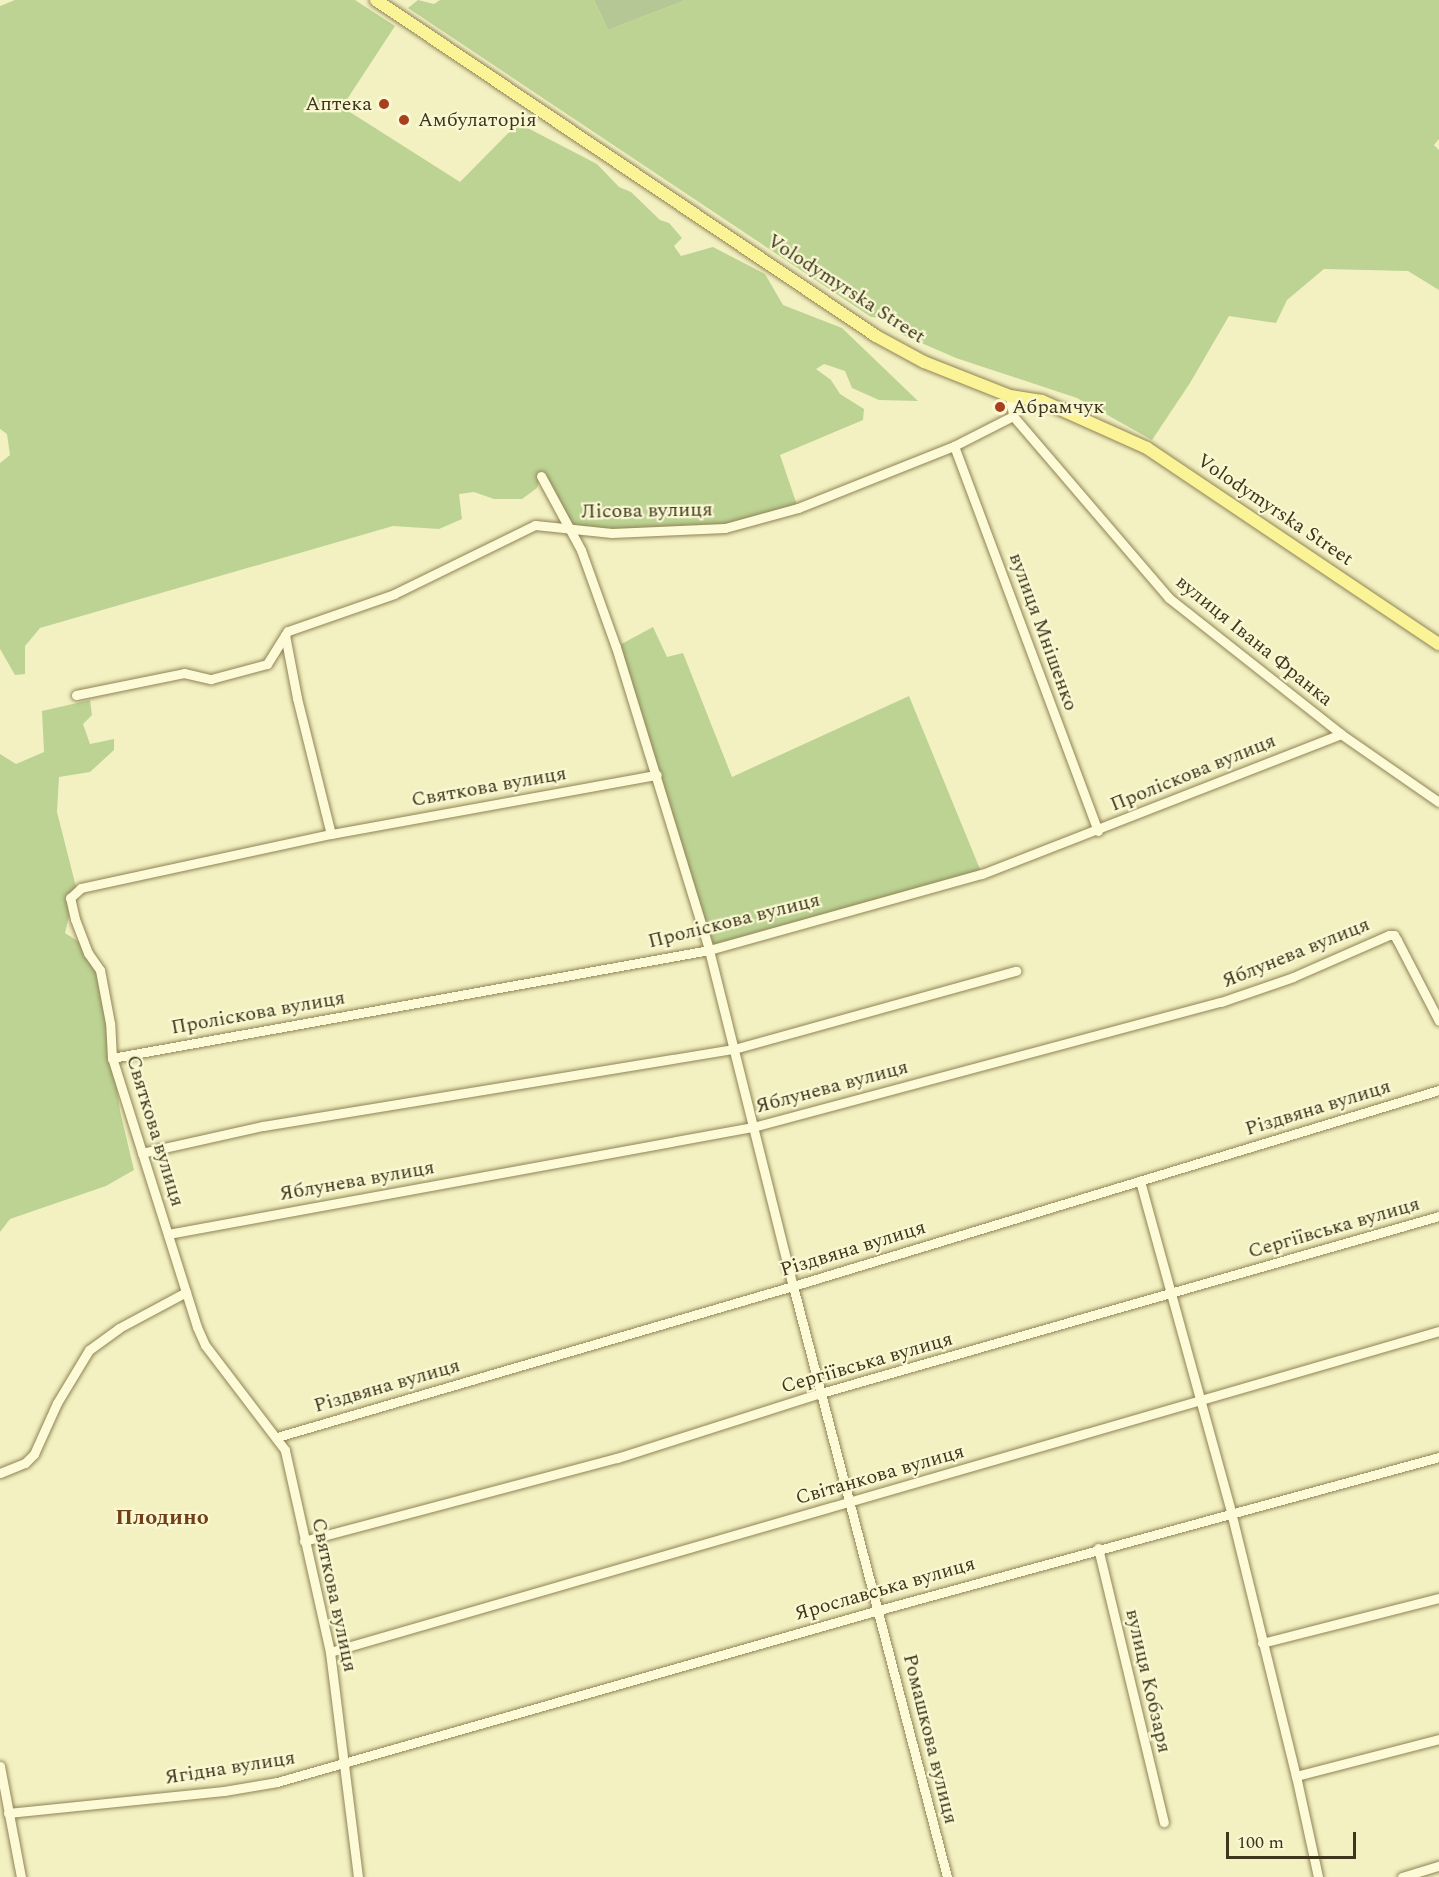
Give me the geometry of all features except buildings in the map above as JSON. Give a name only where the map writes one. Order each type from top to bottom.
[{"type":"main road","name":"Volodymyrska Street","points":[[376,0],[876,336],[924,362],[1010,396],[1042,401],[1147,448],[1439,644]]},
{"type":"street","points":[[1010,396],[1013,416]]},
{"type":"street","name":"Лісова вулиця","points":[[285,635],[288,631],[394,594],[535,525],[572,530],[651,532],[725,528],[798,508],[954,446],[1013,416]]},
{"type":"street","name":"вулиця Івана Франка","points":[[1013,416],[1169,598],[1341,734],[1439,802]]},
{"type":"street","name":"вулиця Мнішенко","points":[[954,446],[1098,831]]},
{"type":"street","name":"Ромашкова вулиця","points":[[542,476],[572,530],[616,647],[709,950],[793,1286],[947,1877]]},
{"type":"street","points":[[76,695],[184,673],[211,680],[267,664],[285,635]]},
{"type":"street","points":[[285,635],[297,698],[331,834]]},
{"type":"street","name":"Проліскова вулиця","points":[[112,1058],[709,950],[982,874],[1098,831],[1341,734]]},
{"type":"street","name":"Святкова вулиця","points":[[343,1764],[330,1652],[285,1450],[204,1345],[112,1058],[110,1023],[100,970],[88,952],[75,919],[70,898],[81,888],[331,834],[657,775]]},
{"type":"street","name":"Яблунева вулиця","points":[[168,1234],[753,1127],[1221,1002],[1293,977],[1389,935],[1394,935],[1397,940],[1439,1021]]},
{"type":"street","points":[[142,1153],[263,1126],[734,1049],[1016,971]]},
{"type":"street","name":"Різдвяна вулиця","points":[[277,1437],[793,1286],[1439,1090]]},
{"type":"street","points":[[1140,1181],[1231,1512],[1296,1776],[1318,1877]]},
{"type":"street","name":"Сергіївська вулиця","points":[[304,1540],[617,1458],[821,1394],[1439,1216]]},
{"type":"street","points":[[0,1473],[25,1463],[34,1454],[57,1403],[89,1350],[118,1328],[186,1292]]},
{"type":"street","name":"Світанкова вулиця","points":[[330,1652],[850,1503],[1201,1398],[1439,1331]]},
{"type":"street","name":"Ярославська вулиця","points":[[343,1764],[1098,1548],[1439,1457]]},
{"type":"street","name":"вулиця Кобзаря","points":[[1098,1548],[1164,1822]]},
{"type":"street","points":[[1262,1643],[1439,1598]]},
{"type":"street","points":[[1296,1776],[1439,1739]]},
{"type":"street","points":[[343,1764],[358,1877]]},
{"type":"street","name":"Ягідна вулиця","points":[[8,1813],[224,1791],[277,1782],[343,1764]]},
{"type":"street","points":[[0,1766],[21,1877]]},
{"type":"street","points":[[1401,1877],[1439,1866]]},
{"type":"green space","points":[[15,0],[355,0],[395,26],[342,107],[460,182],[518,123],[597,164],[619,187],[631,192],[660,220],[669,223],[682,238],[674,246],[681,256],[713,247],[765,274],[783,305],[842,328],[918,401],[879,400],[852,388],[845,371],[824,364],[816,369],[831,380],[840,394],[864,409],[863,420],[780,455],[798,508],[725,528],[572,530],[541,476],[537,488],[522,499],[494,499],[474,492],[459,494],[462,519],[439,529],[393,526],[40,628],[25,646],[25,674],[15,675],[0,649],[0,463],[10,455],[7,434],[0,429],[0,6]]},
{"type":"green space","points":[[418,0],[434,4],[440,0],[594,0],[608,30],[686,0],[1439,0],[1439,139],[1434,145],[1439,150],[1439,290],[1408,271],[1324,269],[1287,300],[1276,323],[1229,316],[1190,383],[1152,440],[1077,398],[956,358],[903,335],[886,318],[871,317],[408,8]]},
{"type":"green space","points":[[594,0],[686,0],[608,30]]},
{"type":"green space","points":[[653,627],[667,657],[683,653],[732,777],[909,696],[982,874],[709,950],[616,647]]},
{"type":"green space","points":[[90,700],[92,715],[83,724],[90,744],[114,739],[114,750],[90,772],[59,777],[57,812],[76,887],[65,933],[92,950],[110,1040],[120,1111],[134,1170],[106,1186],[10,1219],[0,1232],[0,754],[16,764],[44,752],[42,711]]},
{"type":"place","name":"Аптека","points":[[384,104]]},
{"type":"place","name":"Амбулаторія","points":[[404,120]]},
{"type":"place","name":"Абрамчук","points":[[1000,407]]},
{"type":"district","name":"Плодино","points":[[162,1518]]}]
